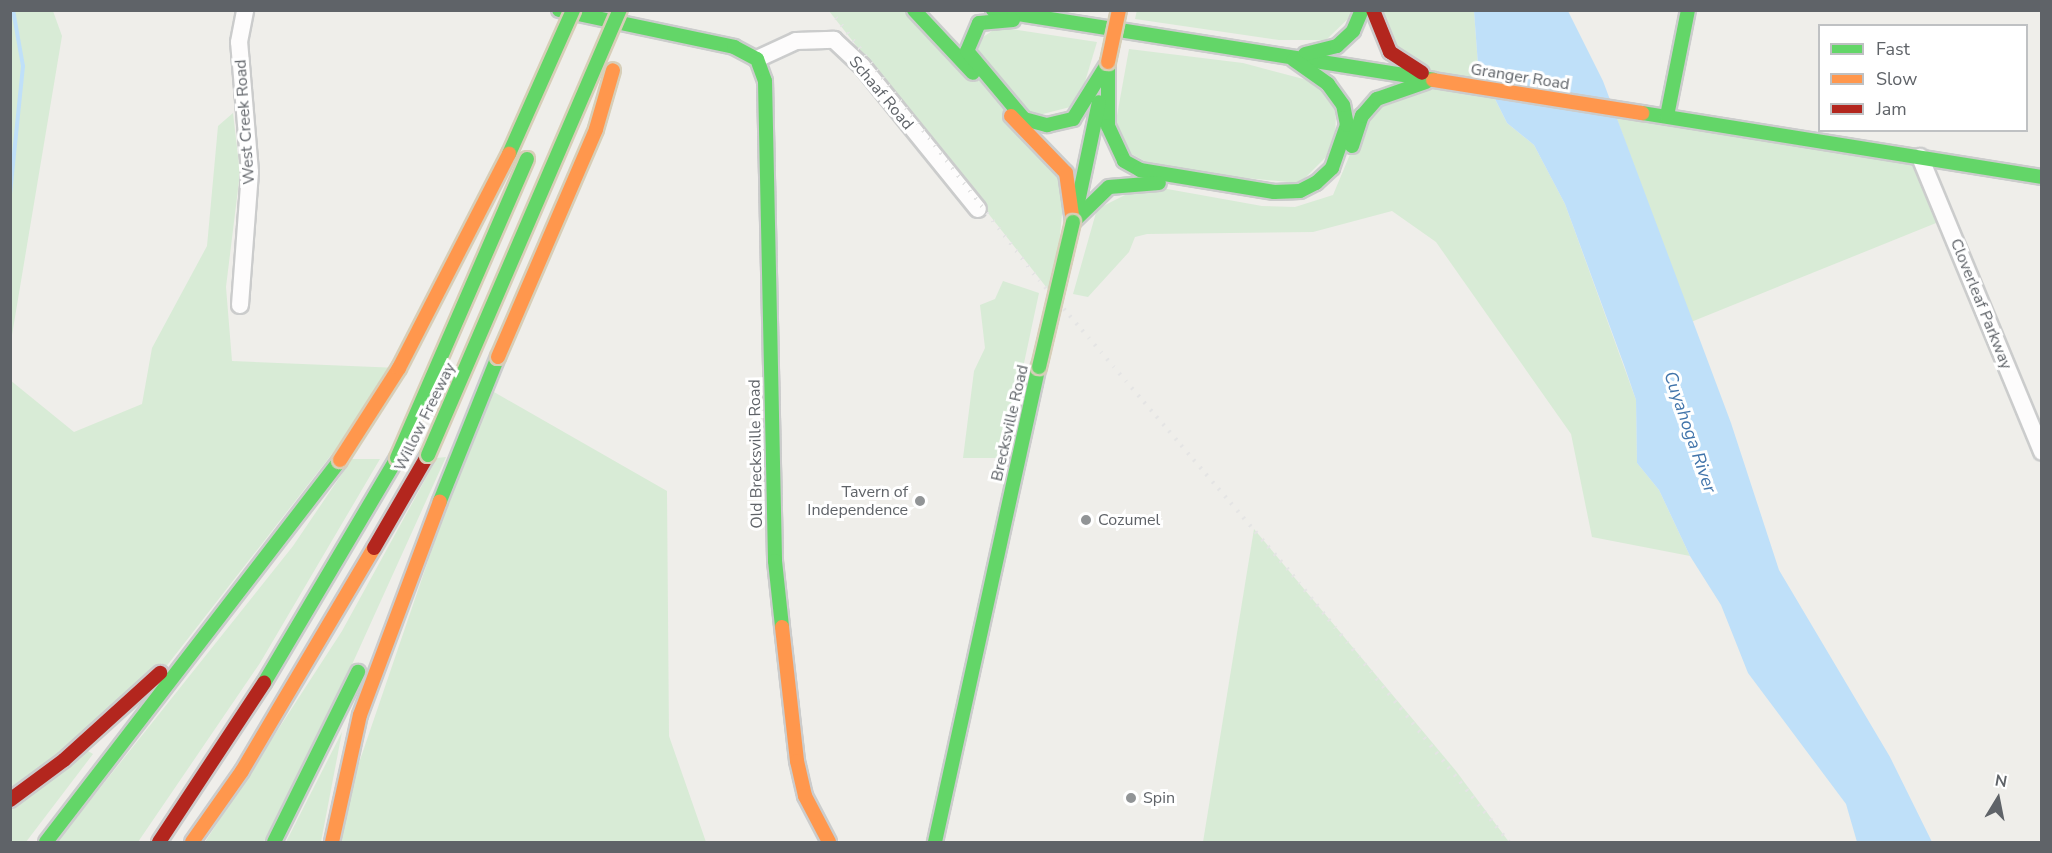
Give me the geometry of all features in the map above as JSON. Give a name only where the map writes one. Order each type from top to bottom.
[{"type":"main road","points":[[559,10],[734,47],[757,59]]},
{"type":"main road","points":[[46,843],[257,572],[340,460],[399,368],[484,210],[573,10]]},
{"type":"main road","name":"Willow Freeway","points":[[159,843],[231,739],[397,458],[535,139],[582,10]]},
{"type":"main road","name":"Willow Freeway","points":[[192,843],[243,771],[428,456],[620,10]]},
{"type":"main road","points":[[273,843],[461,458],[596,129],[631,10]]},
{"type":"main road","points":[[914,10],[1066,174],[1073,222]]},
{"type":"main road","name":"Granger Road","points":[[993,10],[1055,22],[1289,56],[2042,177]]},
{"type":"main road","points":[[1032,10],[1055,22]]},
{"type":"main road","name":"Brecksville Road","points":[[935,843],[1119,10]]},
{"type":"main road","points":[[1289,56],[1337,46],[1353,31],[1362,10]]},
{"type":"main road","points":[[1373,10],[1390,52],[1435,80]]},
{"type":"main road","points":[[1667,116],[1688,10]]},
{"type":"main road","points":[[1055,22],[986,20],[968,40],[972,62],[1024,119],[1047,125],[1073,119],[1108,62]]},
{"type":"main road","points":[[1108,62],[1108,126],[1124,160],[1179,178],[1300,191],[1332,168],[1347,125],[1343,105],[1328,84],[1289,56]]},
{"type":"main road","name":"Old Brecksville Road","points":[[757,59],[765,81],[775,561],[797,761],[805,796],[829,843]]},
{"type":"main road","points":[[1073,222],[1100,192],[1131,182],[1278,202],[1310,198],[1341,174],[1369,106],[1393,89],[1435,80]]},
{"type":"main road","points":[[332,843],[356,726],[425,530]]},
{"type":"main road","points":[[10,800],[135,698],[257,572]]},
{"type":"street","name":"West Creek Road","points":[[240,305],[250,172],[239,42],[245,10]]},
{"type":"street","name":"Schaaf Road","points":[[757,59],[796,41],[834,40],[862,66],[978,209]]},
{"type":"street","name":"Cloverleaf Parkway","points":[[1920,157],[2042,452]]},
{"type":"green space","points":[[11,10],[53,11],[62,36],[11,341]]},
{"type":"green space","points":[[1137,10],[1356,11],[1326,40],[1279,40],[1135,19]]},
{"type":"green space","points":[[829,11],[914,11],[1066,173],[1054,297]]},
{"type":"green space","points":[[1373,11],[1474,11],[1478,65],[1507,123],[1534,145],[1565,204],[1636,400],[1637,463],[1659,490],[1690,556],[1592,537],[1571,434],[1436,242],[1392,211],[1313,232],[1147,234],[1135,237],[1129,252],[1088,297],[1073,294],[1097,209],[1145,185],[1262,206],[1295,207],[1333,195],[1351,152],[1406,64]]},
{"type":"green space","points":[[998,27],[1097,42],[1078,105],[1035,116],[977,60],[980,39]]},
{"type":"green space","points":[[1129,49],[1243,63],[1315,82],[1336,108],[1335,148],[1300,183],[1161,170],[1130,153],[1116,121]]},
{"type":"green space","points":[[1613,108],[1920,157],[1946,219],[1691,322]]},
{"type":"green space","points":[[233,113],[240,173],[226,287],[232,361],[399,368],[165,668],[10,800],[10,380],[74,432],[142,404],[152,348],[207,246],[218,126]]},
{"type":"green space","points":[[1003,281],[1039,293],[1005,452],[999,458],[963,458],[974,371],[985,348],[980,305],[995,299]]},
{"type":"green space","points":[[487,388],[667,491],[669,736],[706,842],[332,842]]},
{"type":"green space","points":[[446,457],[321,733],[264,842],[205,842],[342,631],[437,458]]},
{"type":"green space","points":[[352,459],[380,459],[260,663],[138,842],[57,842],[293,546]]},
{"type":"green space","points":[[1254,529],[1456,771],[1509,842],[1203,842]]},
{"type":"green space","points":[[342,732],[321,842],[286,842]]},
{"type":"green space","points":[[88,751],[93,754],[26,842],[11,842],[11,805]]},
{"type":"water","name":"Cuyahoga River","points":[[1474,11],[1568,11],[1603,81],[1731,423],[1779,570],[1890,757],[1932,842],[1857,842],[1846,804],[1748,673],[1721,605],[1690,556],[1659,490],[1637,463],[1636,400],[1624,365],[1565,204],[1534,145],[1507,123],[1478,65]]},
{"type":"waterway","points":[[10,194],[23,66],[13,10]]},
{"type":"railway","points":[[830,10],[1039,280],[1287,568],[1509,842]]},
{"type":"traffic: fast","points":[[559,10],[734,47],[757,59],[765,81],[775,561],[782,627]]},
{"type":"traffic: fast","points":[[509,154],[573,10]]},
{"type":"traffic: fast","points":[[428,455],[620,10]]},
{"type":"traffic: fast","points":[[914,10],[973,73]]},
{"type":"traffic: fast","points":[[993,10],[1433,80]]},
{"type":"traffic: fast","points":[[1305,54],[1337,46],[1353,31],[1362,10]]},
{"type":"traffic: fast","points":[[1667,116],[1688,10]]},
{"type":"traffic: fast","points":[[1013,20],[979,23],[967,51],[1024,119],[1047,125],[1073,119],[1106,66]]},
{"type":"traffic: fast","points":[[1108,62],[1108,126],[1124,161],[1140,170],[1274,192],[1300,191],[1316,183],[1332,168],[1347,125],[1343,105],[1328,84],[1294,60]]},
{"type":"traffic: fast","points":[[1352,146],[1362,116],[1377,99],[1426,82]]},
{"type":"traffic: fast","points":[[1077,207],[1099,102]]},
{"type":"traffic: fast","points":[[1642,113],[2042,177]]},
{"type":"traffic: fast","points":[[397,458],[527,159]]},
{"type":"traffic: fast","points":[[1073,222],[1109,187],[1159,183]]},
{"type":"traffic: fast","points":[[1039,367],[1073,222]]},
{"type":"traffic: fast","points":[[440,501],[498,357]]},
{"type":"traffic: fast","points":[[935,842],[1039,367]]},
{"type":"traffic: fast","points":[[264,683],[397,458]]},
{"type":"traffic: fast","points":[[46,842],[340,460]]},
{"type":"traffic: fast","points":[[274,842],[358,672]]},
{"type":"traffic: slow","points":[[1108,62],[1119,10]]},
{"type":"traffic: slow","points":[[498,357],[596,129],[613,70]]},
{"type":"traffic: slow","points":[[1433,80],[1642,113]]},
{"type":"traffic: slow","points":[[1011,116],[1066,173],[1073,222]]},
{"type":"traffic: slow","points":[[340,460],[399,368],[509,154]]},
{"type":"traffic: slow","points":[[332,842],[360,715],[440,501]]},
{"type":"traffic: slow","points":[[192,842],[242,771],[374,548]]},
{"type":"traffic: slow","points":[[782,627],[797,761],[805,796],[829,842]]},
{"type":"traffic: jam","points":[[1373,10],[1390,52],[1422,73]]},
{"type":"traffic: jam","points":[[374,548],[428,455]]},
{"type":"traffic: jam","points":[[10,800],[64,760],[160,673]]},
{"type":"traffic: jam","points":[[159,842],[264,683]]},
{"type":"place","name":"Tavern of Independence","points":[[920,501]]},
{"type":"place","name":"Cozumel","points":[[1086,520]]},
{"type":"place","name":"Spin","points":[[1131,798]]}]
